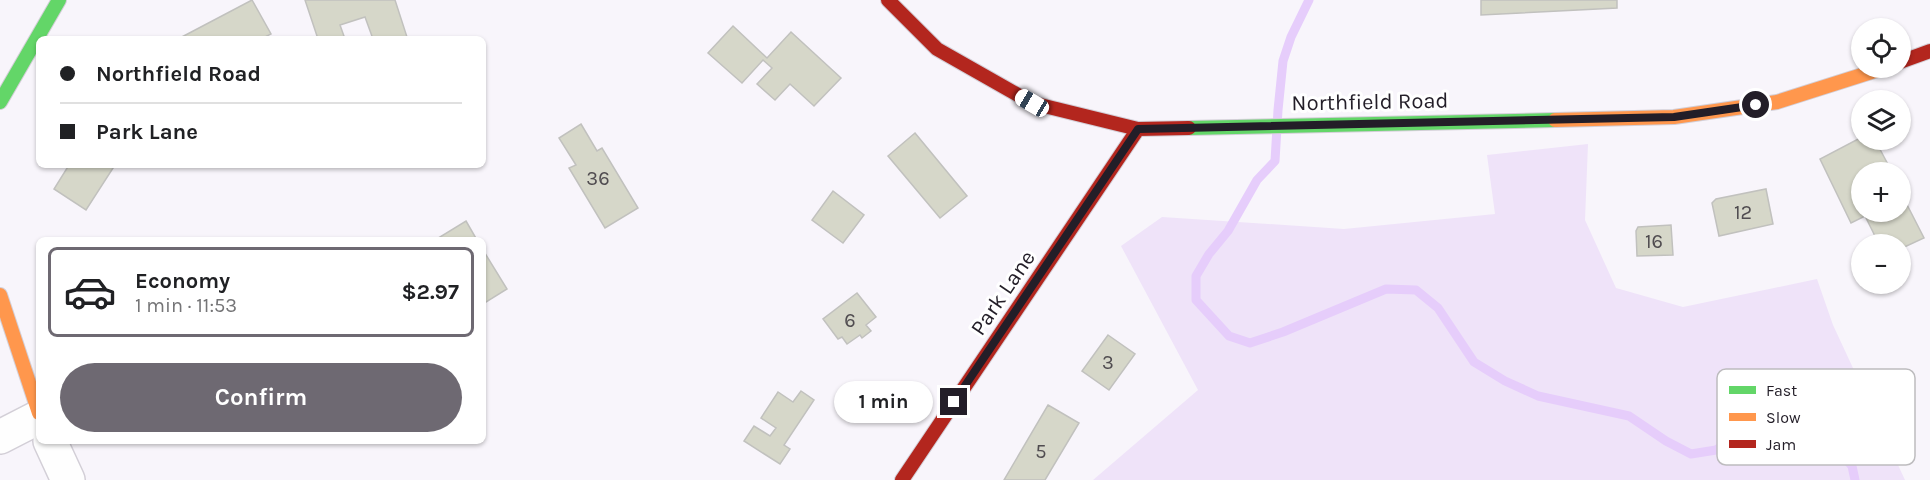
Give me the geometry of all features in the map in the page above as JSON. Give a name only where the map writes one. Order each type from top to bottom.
[{"type":"street","points":[[39,36],[60,0]]},
{"type":"street","name":"Northfield Road","points":[[888,0],[937,49],[1032,103],[1138,129],[1674,117],[1777,102],[1853,78]]},
{"type":"street","points":[[0,102],[36,41]]},
{"type":"street","points":[[1911,58],[1930,51]]},
{"type":"street","name":"Park Lane","points":[[902,480],[1138,129]]},
{"type":"street","points":[[0,295],[36,406]]},
{"type":"street","points":[[0,437],[36,417]]},
{"type":"street","points":[[51,444],[68,480]]},
{"type":"shaded area","points":[[1588,144],[1585,220],[1616,288],[1683,307],[1817,279],[1833,325],[1853,369],[1717,369],[1717,465],[1898,465],[1905,480],[1093,480],[1198,390],[1121,246],[1162,217],[1344,229],[1495,214],[1487,155]]},
{"type":"building","points":[[252,0],[271,34],[267,36],[184,36]]},
{"type":"building","points":[[305,0],[395,0],[407,36],[372,36],[365,17],[340,25],[344,36],[317,36]]},
{"type":"building","points":[[1481,0],[1617,0],[1617,8],[1481,15]]},
{"type":"building","points":[[733,26],[767,58],[791,32],[841,78],[814,106],[790,84],[775,100],[757,84],[772,68],[763,60],[742,83],[708,53]]},
{"type":"building","points":[[581,124],[597,151],[602,148],[638,208],[605,228],[569,168],[576,165],[559,138]]},
{"type":"building","points":[[915,133],[967,196],[940,218],[888,156]]},
{"type":"building","points":[[1851,143],[1851,150],[1880,150],[1887,162],[1851,162],[1851,222],[1853,222],[1851,223],[1820,159]]},
{"type":"building","points":[[67,168],[113,168],[86,210],[54,189]]},
{"type":"building","points":[[1766,189],[1773,224],[1719,236],[1712,203],[1716,199]]},
{"type":"building","points":[[833,191],[864,215],[843,243],[812,220]]},
{"type":"building","points":[[1911,213],[1924,238],[1911,244],[1911,234],[1874,234],[1868,222],[1911,222]]},
{"type":"building","points":[[466,221],[475,237],[440,237]]},
{"type":"building","points":[[1671,225],[1673,255],[1637,256],[1636,231],[1638,227]]},
{"type":"building","points":[[486,255],[507,289],[486,302]]},
{"type":"building","points":[[857,293],[876,317],[866,325],[871,331],[862,338],[860,335],[847,344],[842,337],[838,339],[823,319]]},
{"type":"building","points":[[1108,335],[1135,354],[1109,390],[1082,371]]},
{"type":"building","points":[[801,391],[814,400],[784,445],[790,449],[780,464],[744,441],[754,426],[770,436],[776,428],[761,418],[778,392],[793,402]]},
{"type":"building","points":[[1048,405],[1079,423],[1045,480],[1004,480]]},
{"type":"waterway","points":[[1309,0],[1291,37],[1283,61],[1275,161],[1257,180],[1228,231],[1209,254],[1196,276],[1196,300],[1229,336],[1250,343],[1283,332],[1386,289],[1416,290],[1438,308],[1474,362],[1505,381],[1538,396],[1629,416],[1666,441],[1691,454],[1717,449]]},
{"type":"waterway","points":[[1851,465],[1855,480]]},
{"type":"traffic: fast","points":[[38,36],[59,0]]},
{"type":"traffic: fast","points":[[0,102],[36,40]]},
{"type":"traffic: fast","points":[[1189,128],[1555,120]]},
{"type":"traffic: slow","points":[[1555,120],[1674,117],[1777,102],[1853,78]]},
{"type":"traffic: slow","points":[[0,295],[36,404]]},
{"type":"traffic: jam","points":[[888,0],[937,49],[1032,103],[1138,129],[1189,128]]},
{"type":"traffic: jam","points":[[1911,58],[1930,51]]},
{"type":"traffic: jam","points":[[902,480],[1138,129]]},
{"type":"route","points":[[954,402],[1138,129],[1674,117],[1756,105]]}]
